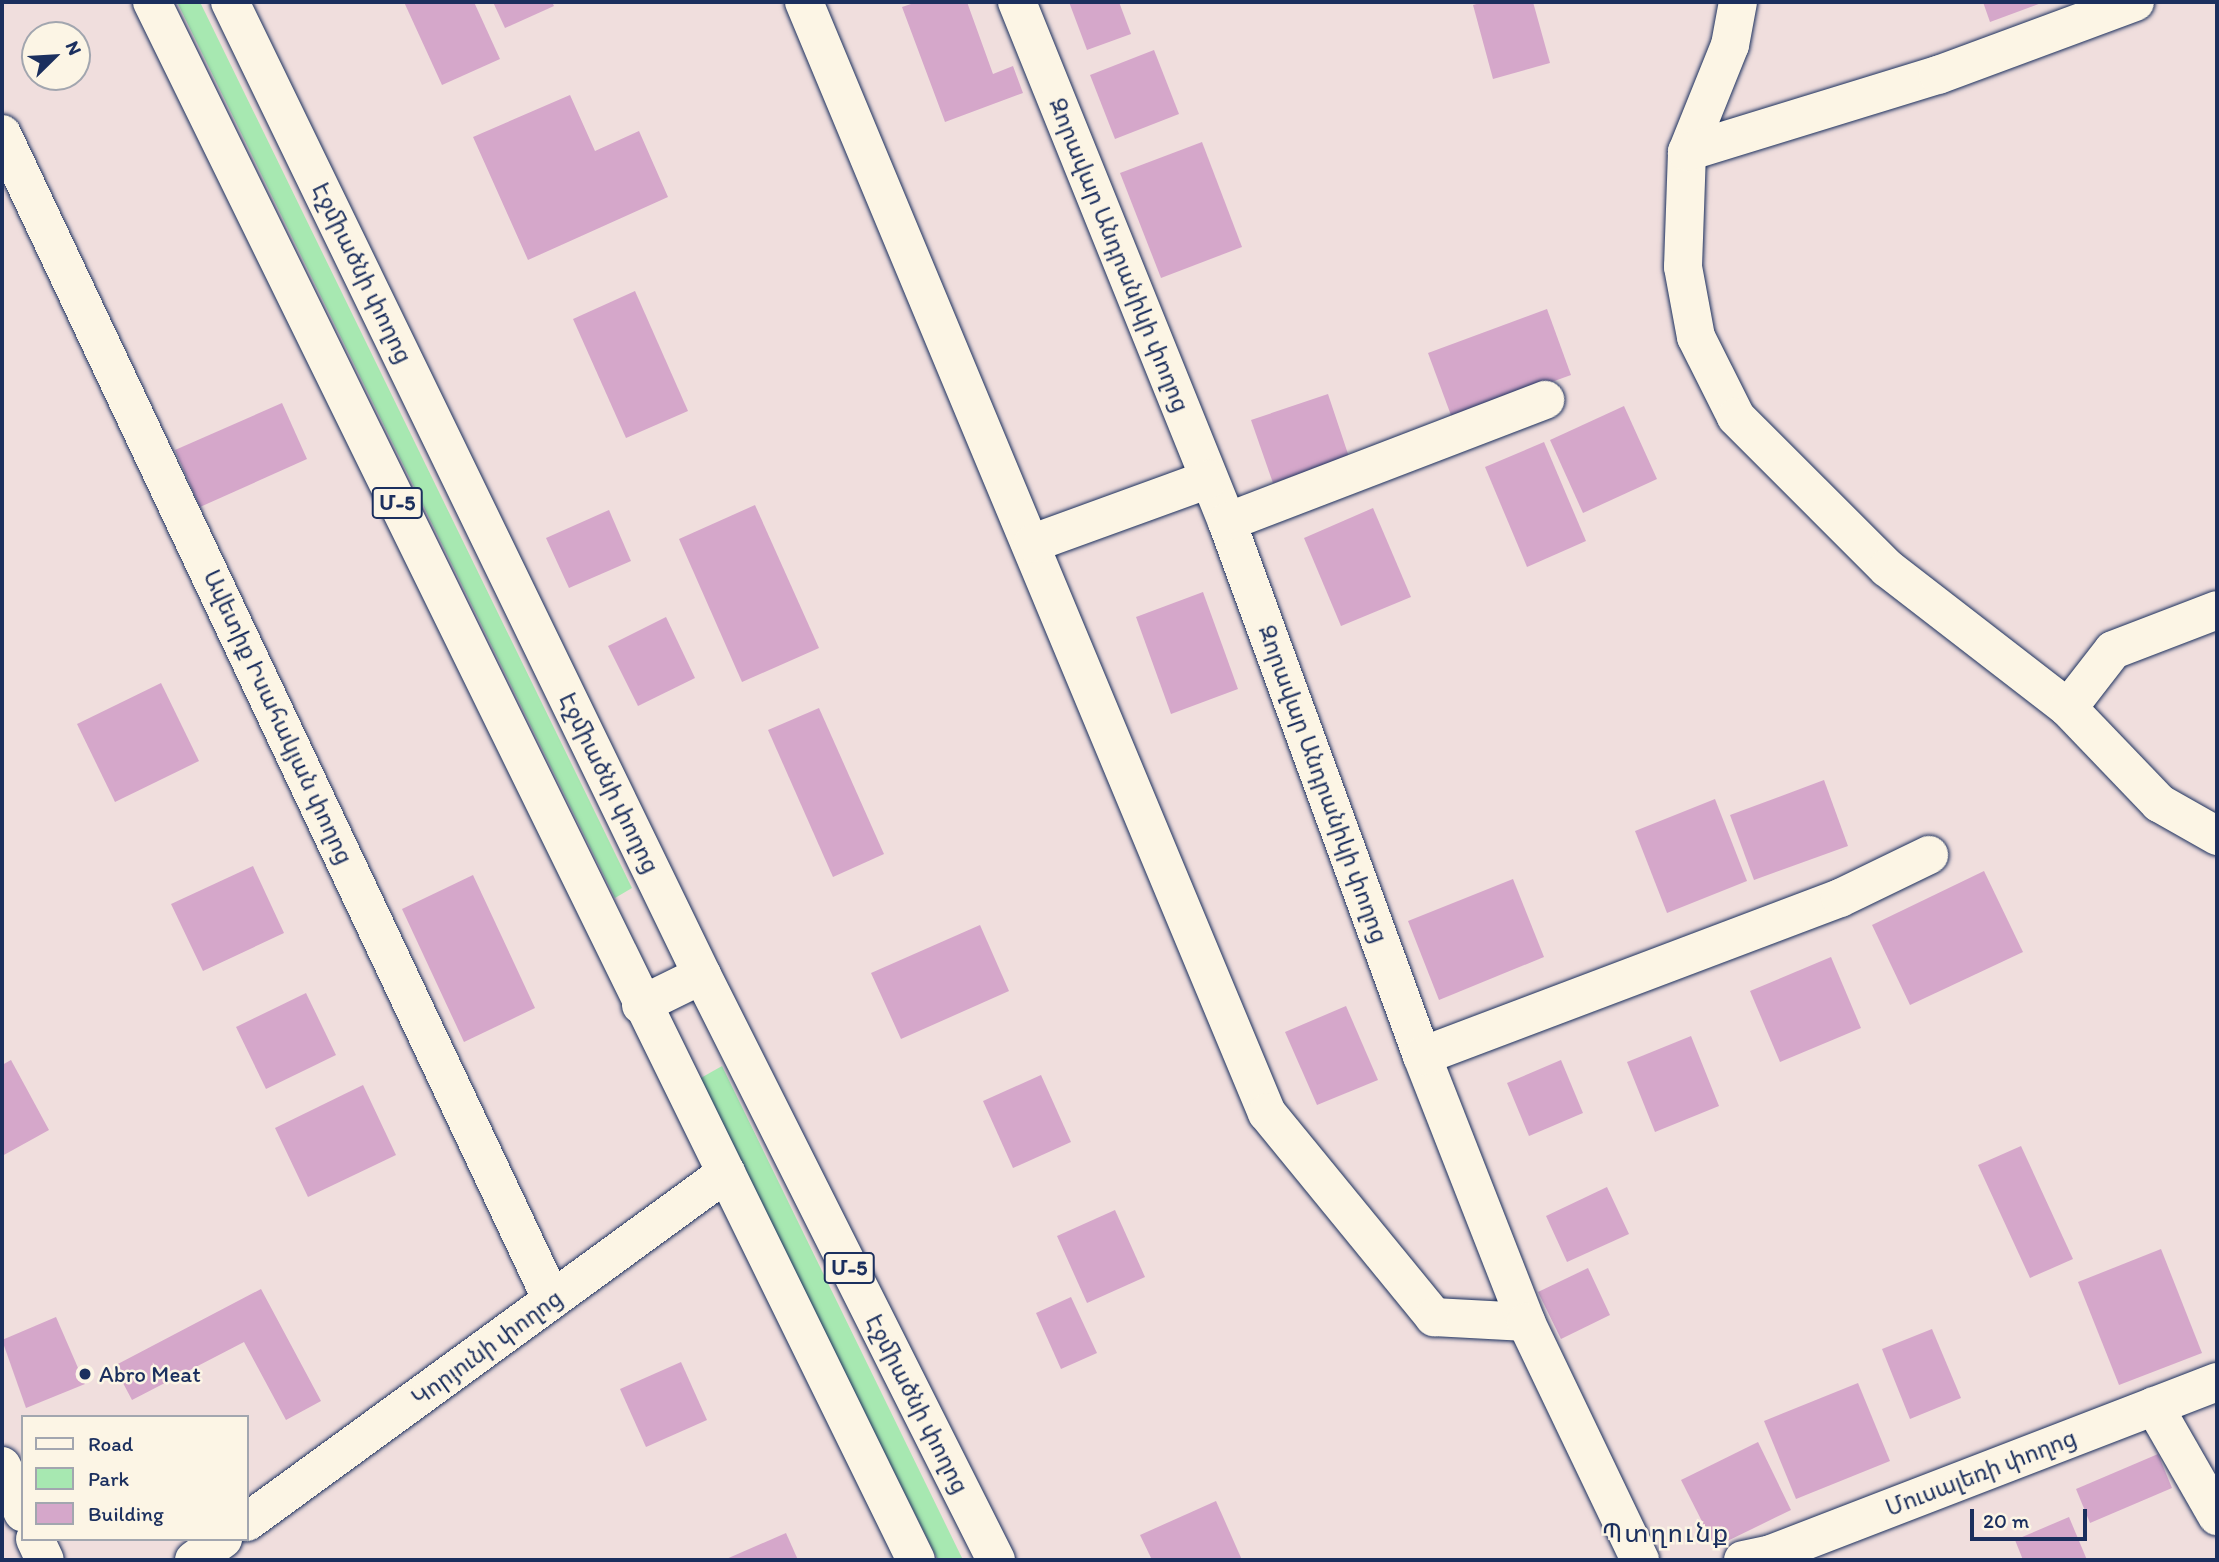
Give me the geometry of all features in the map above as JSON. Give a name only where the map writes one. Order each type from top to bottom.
[{"type":"main road","name":"Մ-5","points":[[152,2],[641,1005],[916,1560]]},
{"type":"main road","name":"Էջմիածնի փողոց","points":[[230,2],[702,975],[996,1560]]},
{"type":"main road","points":[[804,2],[1033,543],[1268,1113],[1434,1317],[1526,1322]]},
{"type":"main road","name":"Զորավար Անդրանիկի փողոց","points":[[1017,2],[1227,523],[1422,1056],[1526,1322],[1640,1560]]},
{"type":"main road","points":[[1738,2],[1730,45],[1687,152],[1683,267],[1696,337],[1736,417],[1887,568],[2068,708],[2159,803],[2217,836]]},
{"type":"main road","points":[[1687,152],[1938,75],[2135,2]]},
{"type":"main road","name":"Ավետիք Իսահակյան փողոց","points":[[2,134],[552,1300]]},
{"type":"main road","points":[[1227,523],[1545,400]]},
{"type":"main road","points":[[1033,543],[1209,479]]},
{"type":"main road","points":[[2068,708],[2113,650],[2217,610]]},
{"type":"main road","points":[[1422,1056],[1840,898],[1929,855]]},
{"type":"main road","points":[[641,1005],[702,975]]},
{"type":"main road","name":"Կորյունի փողոց","points":[[248,1521],[726,1173]]},
{"type":"main road","name":"Մուսալեռի փողոց","points":[[1763,1558],[2217,1382]]},
{"type":"main road","points":[[2154,1406],[2217,1517]]},
{"type":"main road","points":[[2,1466],[21,1509]]},
{"type":"main road","points":[[36,1541],[45,1560]]},
{"type":"main road","points":[[194,1560],[220,1541]]},
{"type":"green space","points":[[177,2],[200,2],[632,888],[615,898]]},
{"type":"green space","points":[[722,1066],[963,1560],[938,1560],[699,1079]]},
{"type":"building","points":[[404,2],[474,2],[500,59],[442,85]]},
{"type":"building","points":[[493,2],[552,2],[554,6],[505,28]]},
{"type":"building","points":[[917,2],[967,2],[993,74],[1013,66],[1023,93],[945,122],[902,7]]},
{"type":"building","points":[[1069,2],[1119,2],[1131,34],[1087,50]]},
{"type":"building","points":[[1483,2],[1533,2],[1550,63],[1493,79],[1473,5]]},
{"type":"building","points":[[1983,2],[2044,2],[1990,22]]},
{"type":"building","points":[[1154,50],[1179,114],[1115,139],[1090,75]]},
{"type":"building","points":[[570,95],[595,151],[639,131],[668,197],[528,260],[473,137]]},
{"type":"building","points":[[1202,142],[1242,247],[1161,278],[1120,173]]},
{"type":"building","points":[[635,291],[688,411],[626,438],[573,319]]},
{"type":"building","points":[[1547,309],[1571,375],[1452,418],[1428,353]]},
{"type":"building","points":[[1328,394],[1349,457],[1273,483],[1251,420]]},
{"type":"building","points":[[282,403],[307,459],[200,507],[175,450]]},
{"type":"building","points":[[1624,406],[1657,479],[1583,513],[1550,440]]},
{"type":"building","points":[[1544,442],[1586,541],[1527,567],[1485,467]]},
{"type":"building","points":[[755,505],[819,648],[742,682],[679,539]]},
{"type":"building","points":[[1373,508],[1411,597],[1341,626],[1304,538]]},
{"type":"building","points":[[609,510],[631,561],[569,588],[546,538]]},
{"type":"building","points":[[1203,592],[1238,689],[1171,714],[1136,617]]},
{"type":"building","points":[[666,617],[695,678],[638,706],[608,646]]},
{"type":"building","points":[[161,683],[199,761],[115,802],[77,724]]},
{"type":"building","points":[[819,708],[884,854],[833,877],[768,730]]},
{"type":"building","points":[[1824,780],[1848,846],[1754,880],[1730,815]]},
{"type":"building","points":[[1715,799],[1747,881],[1667,913],[1635,831]]},
{"type":"building","points":[[253,866],[284,933],[203,971],[171,904]]},
{"type":"building","points":[[1984,871],[2023,952],[1910,1005],[1872,925]]},
{"type":"building","points":[[473,875],[535,1008],[464,1042],[402,909]]},
{"type":"building","points":[[1513,879],[1544,957],[1439,1000],[1408,921]]},
{"type":"building","points":[[980,925],[1009,991],[901,1039],[871,973]]},
{"type":"building","points":[[1831,957],[1861,1028],[1780,1062],[1750,991]]},
{"type":"building","points":[[306,993],[336,1055],[266,1089],[236,1027]]},
{"type":"building","points":[[1346,1006],[1378,1080],[1317,1105],[1285,1032]]},
{"type":"building","points":[[1691,1036],[1719,1106],[1655,1132],[1627,1062]]},
{"type":"building","points":[[11,1060],[49,1130],[2,1156],[2,1065]]},
{"type":"building","points":[[1561,1060],[1583,1113],[1529,1136],[1507,1083]]},
{"type":"building","points":[[1041,1075],[1071,1142],[1013,1168],[983,1101]]},
{"type":"building","points":[[363,1085],[396,1155],[308,1197],[275,1128]]},
{"type":"building","points":[[2021,1146],[2073,1259],[2030,1278],[1978,1165]]},
{"type":"building","points":[[1607,1187],[1629,1234],[1567,1262],[1546,1216]]},
{"type":"building","points":[[1115,1210],[1145,1277],[1087,1303],[1057,1236]]},
{"type":"building","points":[[2161,1249],[2202,1353],[2119,1385],[2078,1282]]},
{"type":"building","points":[[1588,1268],[1610,1315],[1561,1339],[1538,1292]]},
{"type":"building","points":[[261,1289],[321,1401],[286,1420],[244,1342],[132,1400],[114,1366]]},
{"type":"building","points":[[1071,1297],[1097,1353],[1061,1369],[1036,1313]]},
{"type":"building","points":[[56,1317],[85,1384],[26,1408],[2,1340]]},
{"type":"building","points":[[1932,1329],[1961,1398],[1910,1419],[1882,1349]]},
{"type":"building","points":[[681,1362],[707,1420],[646,1447],[620,1389]]},
{"type":"building","points":[[1858,1383],[1890,1461],[1796,1499],[1764,1421]]},
{"type":"building","points":[[1758,1442],[1791,1510],[1715,1547],[1681,1480]]},
{"type":"building","points":[[2158,1454],[2172,1488],[2090,1523],[2076,1489]]},
{"type":"building","points":[[1216,1501],[1242,1560],[1152,1560],[1140,1535]]},
{"type":"building","points":[[2069,1517],[2087,1560],[2023,1560],[2015,1540]]},
{"type":"building","points":[[786,1533],[798,1560],[724,1560]]},
{"type":"place","name":"Abro Meat","points":[[85,1374]]},
{"type":"district","name":"Պտղունք","points":[[1666,1534]]}]
